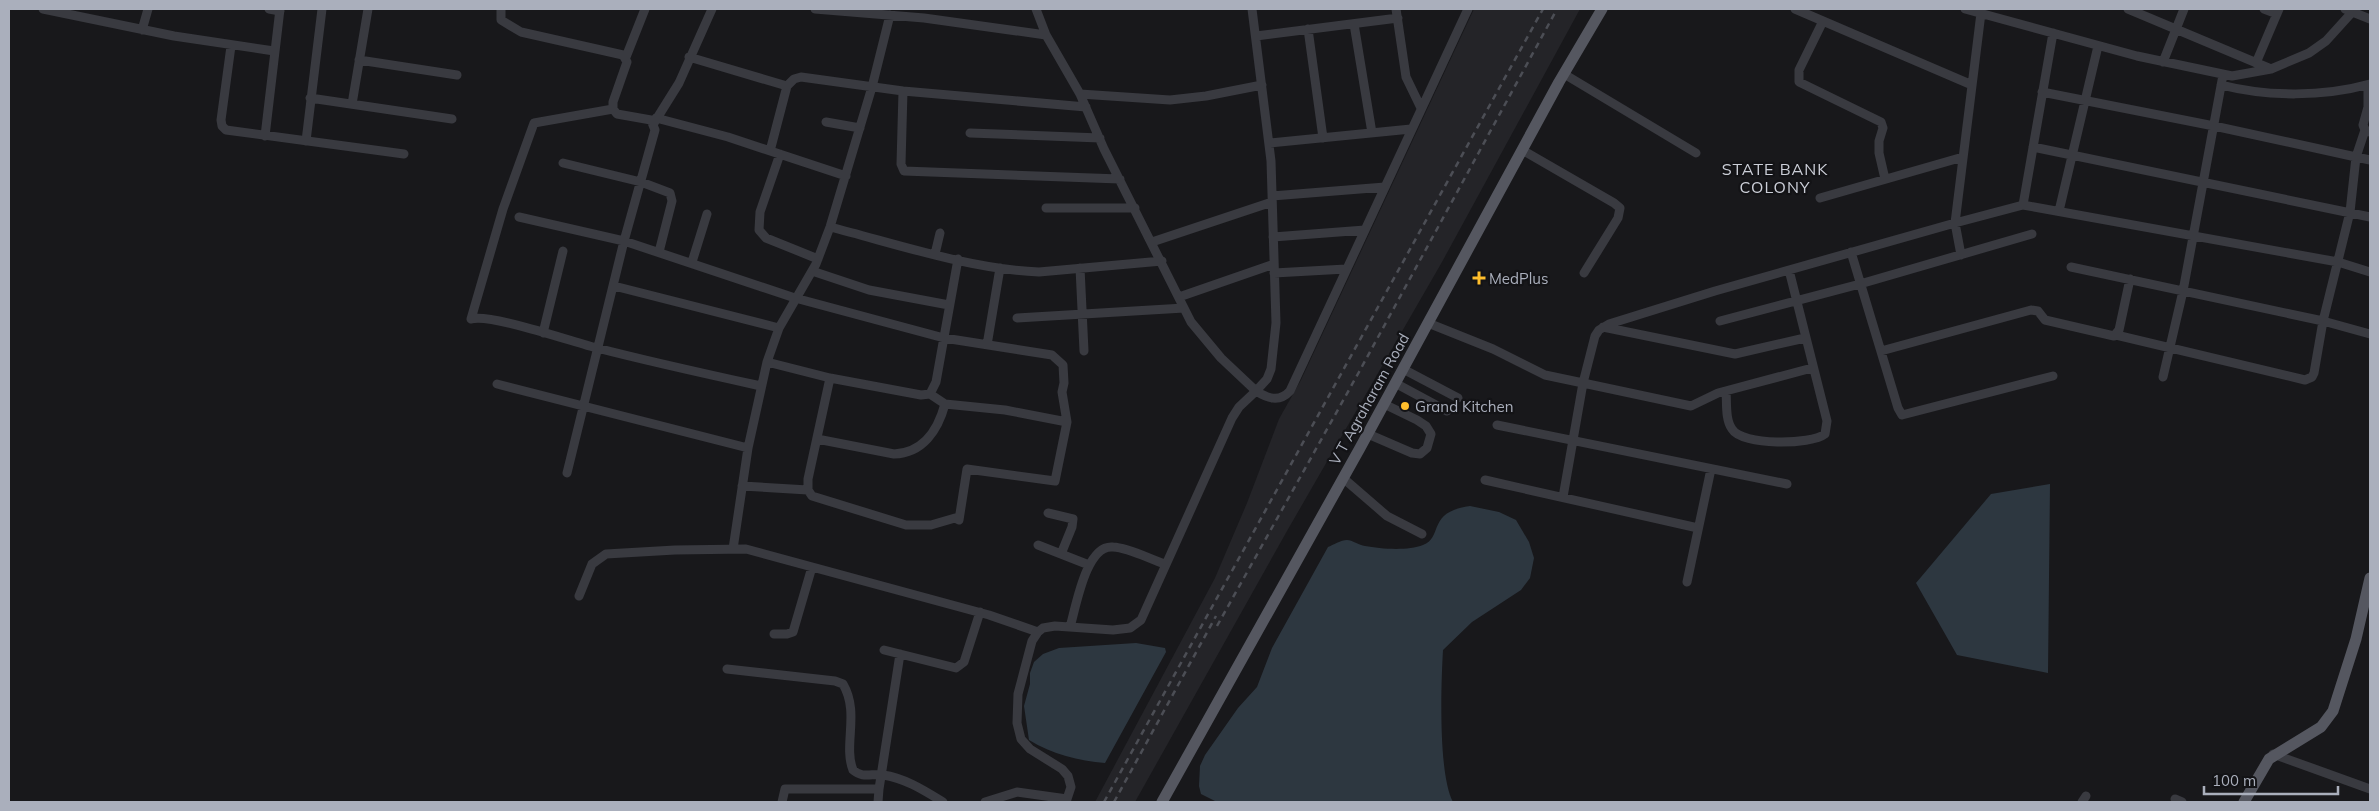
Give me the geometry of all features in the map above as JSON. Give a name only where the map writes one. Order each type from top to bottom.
[{"type":"main road","name":"V T Agraharam Road","points":[[1162,802],[1368,434],[1564,74],[1602,9]]},
{"type":"main road","points":[[2244,802],[2274,754],[2314,732],[2328,719],[2333,711],[2356,639],[2370,578]]},
{"type":"street","points":[[43,9],[142,30],[231,46],[274,51]]},
{"type":"street","points":[[142,30],[148,9]]},
{"type":"street","points":[[265,136],[280,10],[269,9]]},
{"type":"street","points":[[306,141],[322,9]]},
{"type":"street","points":[[352,104],[368,9]]},
{"type":"street","points":[[501,9],[501,20],[521,32],[620,53],[626,57]]},
{"type":"street","points":[[645,9],[626,57],[627,62],[613,102],[613,109],[617,114],[655,120],[770,151],[846,176]]},
{"type":"street","points":[[567,472],[624,241],[655,136],[655,120],[679,83],[712,9]]},
{"type":"street","points":[[815,9],[890,15],[924,14],[1046,35]]},
{"type":"street","points":[[1036,9],[1046,35],[1080,94],[1190,322],[1221,358],[1256,391],[1269,399],[1283,396],[1290,391],[1468,9]]},
{"type":"street","points":[[579,596],[592,564],[606,554],[733,548],[759,552],[980,612],[1038,632],[1055,626],[1113,630],[1130,628],[1136,625],[1144,615],[1165,564],[1232,418],[1239,406],[1267,379],[1270,369],[1276,323],[1272,199],[1269,143],[1252,9]]},
{"type":"street","points":[[1795,9],[1972,85]]},
{"type":"street","points":[[1965,9],[2098,46],[2223,75],[2240,75],[2271,69],[2309,53],[2326,41],[2351,10],[2370,19]]},
{"type":"street","points":[[2128,9],[2271,69]]},
{"type":"street","points":[[2163,62],[2184,9]]},
{"type":"street","points":[[2256,63],[2278,11],[2264,9]]},
{"type":"street","points":[[1256,36],[1354,24],[1397,13],[1406,77],[1421,108]]},
{"type":"street","points":[[1961,255],[1954,223],[1981,13]]},
{"type":"street","points":[[733,548],[748,448],[767,362],[778,328],[818,259],[830,227],[872,87],[890,15]]},
{"type":"street","points":[[1823,21],[1799,70],[1799,82],[1881,122],[1883,128],[1879,141],[1885,179]]},
{"type":"street","points":[[1354,24],[1372,133]]},
{"type":"street","points":[[1308,29],[1323,138]]},
{"type":"street","points":[[2023,205],[2054,33]]},
{"type":"street","points":[[231,46],[222,126],[230,131],[404,154]]},
{"type":"street","points":[[2059,212],[2098,46]]},
{"type":"street","points":[[689,57],[787,86]]},
{"type":"street","points":[[359,60],[457,75]]},
{"type":"street","points":[[1564,74],[1696,153]]},
{"type":"street","points":[[2163,378],[2183,291],[2223,75]]},
{"type":"street","points":[[770,151],[787,86],[794,79],[810,77],[903,91],[1086,107]]},
{"type":"street","points":[[1080,94],[1186,100],[1262,85]]},
{"type":"street","points":[[1881,351],[2031,310],[2038,311],[2045,320],[2112,336],[2116,335],[2305,380],[2312,377],[2323,321],[2350,212],[2356,157],[2368,131],[2363,125],[2368,107],[2369,85],[2304,93],[2278,93],[2252,92],[2221,85]]},
{"type":"street","points":[[903,91],[901,164],[904,171],[1120,179]]},
{"type":"street","points":[[2042,92],[2214,126],[2370,160]]},
{"type":"street","points":[[310,98],[452,119]]},
{"type":"street","points":[[613,109],[534,123],[503,209],[471,319],[477,317],[507,322],[598,349],[761,386]]},
{"type":"street","points":[[826,122],[860,128]]},
{"type":"street","points":[[1269,143],[1411,129]]},
{"type":"street","points":[[970,133],[1100,138]]},
{"type":"street","points":[[2033,147],[2370,217]]},
{"type":"street","points":[[1522,150],[1620,208],[1618,218],[1584,273]]},
{"type":"street","points":[[780,154],[760,212],[759,230],[766,238],[818,259]]},
{"type":"street","points":[[1820,198],[1963,157]]},
{"type":"street","points":[[563,163],[667,190],[672,196],[659,252]]},
{"type":"street","points":[[1152,242],[1272,199],[1384,187]]},
{"type":"street","points":[[1563,497],[1583,383],[1595,336],[1603,327],[1789,270],[1954,223],[2023,205],[2338,262],[2370,272]]},
{"type":"street","points":[[1046,208],[1135,208]]},
{"type":"street","points":[[692,262],[707,214]]},
{"type":"street","points":[[519,217],[624,241],[692,262],[795,298],[944,338],[1052,355],[1060,360],[1064,372],[1062,392],[1067,422],[1055,481],[967,469],[959,520],[954,518],[931,525],[906,525],[812,496],[808,490],[808,479],[830,378]]},
{"type":"street","points":[[830,227],[958,259],[1000,268],[1039,272],[1162,261]]},
{"type":"street","points":[[1273,237],[1364,230]]},
{"type":"street","points":[[935,254],[940,233]]},
{"type":"street","points":[[1720,321],[1860,284],[2032,234]]},
{"type":"street","points":[[543,334],[563,251]]},
{"type":"street","points":[[1851,252],[1898,408],[1905,416],[2053,376]]},
{"type":"street","points":[[930,394],[936,382],[958,259]]},
{"type":"street","points":[[2071,267],[2323,321],[2370,334]]},
{"type":"street","points":[[987,345],[1000,268]]},
{"type":"street","points":[[1080,268],[1084,351]]},
{"type":"street","points":[[1178,297],[1274,269],[1346,269]]},
{"type":"street","points":[[1726,391],[1729,422],[1732,430],[1737,435],[1758,440],[1810,441],[1825,434],[1827,425],[1789,270]]},
{"type":"street","points":[[815,272],[869,290],[949,305]]},
{"type":"street","points":[[2116,335],[2119,330],[2130,279]]},
{"type":"street","points":[[614,286],[778,328]]},
{"type":"street","points":[[1017,318],[1184,308]]},
{"type":"street","points":[[1428,323],[1477,342],[1545,375],[1691,406],[1726,391],[1812,368]]},
{"type":"street","points":[[1603,327],[1735,354],[1805,338]]},
{"type":"street","points":[[767,362],[830,378],[921,395],[930,394],[945,404],[1005,410],[1067,422]]},
{"type":"street","points":[[1403,370],[1458,398]]},
{"type":"street","points":[[1395,383],[1446,411]]},
{"type":"street","points":[[497,384],[748,448]]},
{"type":"street","points":[[817,438],[894,454],[906,454],[914,450],[936,429],[945,404]]},
{"type":"street","points":[[1368,434],[1412,454],[1420,454],[1427,448],[1430,434],[1426,426],[1384,404]]},
{"type":"street","points":[[1497,425],[1787,484]]},
{"type":"street","points":[[1687,582],[1711,468]]},
{"type":"street","points":[[1343,478],[1386,516],[1422,534]]},
{"type":"street","points":[[1485,480],[1698,528]]},
{"type":"street","points":[[742,486],[808,490]]},
{"type":"street","points":[[1048,513],[1070,516],[1073,520],[1061,554]]},
{"type":"street","points":[[1038,545],[1089,565]]},
{"type":"street","points":[[1070,628],[1089,565],[1100,549],[1111,546],[1165,564]]},
{"type":"street","points":[[774,634],[793,632],[812,567]]},
{"type":"street","points":[[884,650],[951,668],[960,666],[964,662],[980,612]]},
{"type":"street","points":[[985,802],[1017,792],[1032,792],[1067,801],[1071,787],[1068,776],[1062,769],[1030,749],[1022,739],[1017,723],[1018,694],[1032,642],[1038,632]]},
{"type":"street","points":[[878,802],[900,654]]},
{"type":"street","points":[[727,669],[835,681],[843,684],[849,701],[852,724],[850,763],[854,770],[866,776],[882,775],[920,787],[943,802]]},
{"type":"street","points":[[2274,754],[2370,789]]},
{"type":"street","points":[[782,802],[785,789],[879,790]]},
{"type":"shaded area","points":[[1474,9],[1580,9],[1442,262],[1287,531],[1135,802],[1095,802],[1215,578],[1247,503],[1279,419],[1301,380]]},
{"type":"shaded area","points":[[2050,484],[2048,673],[1957,655],[1916,583],[1991,494]]},
{"type":"shaded area","points":[[1470,506],[1499,512],[1516,520],[1529,542],[1534,558],[1530,578],[1521,590],[1472,622],[1443,650],[1441,706],[1443,751],[1448,789],[1453,802],[1217,802],[1201,794],[1199,786],[1200,766],[1205,755],[1238,708],[1257,687],[1272,648],[1328,547],[1347,540],[1379,548],[1402,549],[1417,547],[1429,541],[1441,519],[1447,514],[1456,509]]},
{"type":"shaded area","points":[[1136,643],[1165,648],[1166,652],[1105,763],[1085,761],[1066,756],[1029,740],[1024,706],[1034,662],[1043,654],[1059,648]]},
{"type":"railway","points":[[1104,802],[1543,9]]},
{"type":"railway","points":[[1217,626],[1359,372],[1557,9]]},
{"type":"railway","points":[[1114,802],[1216,616]]},
{"type":"place","name":"MedPlus","points":[[1479,278]]},
{"type":"place","name":"Grand Kitchen","points":[[1405,406]]},
{"type":"district","name":"STATE BANK COLONY","points":[[1775,178]]}]
